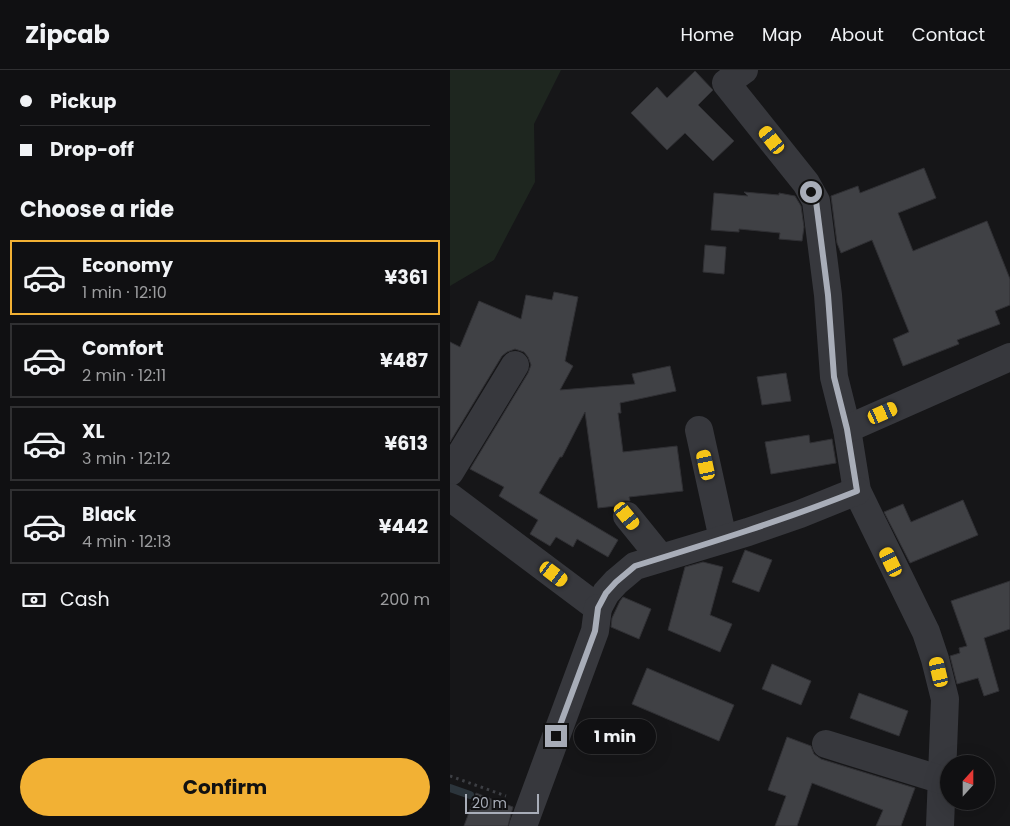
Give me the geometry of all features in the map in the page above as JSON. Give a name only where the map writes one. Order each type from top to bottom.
[{"type":"street","points":[[728,74],[806,183],[816,201],[828,295],[834,377],[847,429],[857,491],[926,632],[936,659],[945,699],[943,755]]},
{"type":"street","points":[[847,429],[1010,357]]},
{"type":"street","points":[[450,472],[515,365]]},
{"type":"street","points":[[699,430],[723,539]]},
{"type":"street","points":[[526,816],[595,631],[598,608],[606,593],[616,582],[635,566],[800,514],[857,491]]},
{"type":"street","points":[[450,497],[598,608]]},
{"type":"street","points":[[627,516],[661,558]]},
{"type":"street","points":[[826,744],[940,779]]},
{"type":"street","points":[[940,826],[941,810]]},
{"type":"path","points":[[450,776],[526,816]]},
{"type":"shaded area","points":[[450,70],[561,70],[534,124],[535,182],[494,260],[450,286]]},
{"type":"building","points":[[695,71],[713,90],[698,105],[734,141],[713,161],[685,133],[667,150],[631,113],[657,87],[667,98]]},
{"type":"building","points":[[924,168],[936,198],[898,213],[913,251],[987,221],[1010,279],[1010,305],[995,311],[1000,324],[957,340],[959,344],[903,366],[893,339],[909,332],[872,240],[841,253],[837,243],[831,196],[858,186],[860,193]]},
{"type":"building","points":[[744,192],[779,195],[779,193],[795,196],[801,206],[804,227],[802,241],[779,239],[780,233],[739,229],[739,232],[711,230],[714,193],[748,196]]},
{"type":"building","points":[[705,245],[726,247],[724,274],[703,272]]},
{"type":"building","points":[[554,292],[578,297],[565,361],[573,366],[560,390],[635,384],[632,374],[670,366],[676,391],[620,403],[621,413],[618,413],[623,452],[677,446],[683,491],[629,497],[630,501],[624,501],[616,506],[598,508],[585,412],[562,457],[560,457],[539,493],[618,540],[608,557],[577,539],[573,547],[556,537],[550,546],[530,534],[538,520],[499,496],[504,487],[470,469],[528,373],[531,365],[524,352],[515,349],[502,356],[450,442],[450,342],[460,347],[479,301],[521,319],[526,295],[552,300]]},
{"type":"building","points":[[786,373],[791,401],[762,405],[757,377]]},
{"type":"building","points":[[809,435],[810,443],[832,439],[836,463],[771,474],[765,442]]},
{"type":"building","points":[[963,500],[978,535],[910,563],[884,512],[903,504],[911,522]]},
{"type":"building","points":[[745,550],[772,560],[759,592],[732,582]]},
{"type":"building","points":[[703,562],[723,567],[710,615],[732,624],[720,652],[668,630],[685,567]]},
{"type":"building","points":[[1010,581],[1010,629],[984,638],[999,691],[984,696],[978,678],[957,684],[950,656],[960,653],[959,648],[967,646],[951,601]]},
{"type":"building","points":[[623,597],[651,609],[639,639],[611,627],[612,618]]},
{"type":"building","points":[[772,664],[811,681],[801,705],[762,689]]},
{"type":"building","points":[[647,668],[734,705],[719,741],[632,704]]},
{"type":"building","points":[[859,693],[908,711],[899,736],[850,718]]},
{"type":"building","points":[[787,737],[811,746],[814,754],[821,759],[915,788],[901,826],[876,826],[883,810],[812,783],[797,826],[775,826],[786,796],[768,790]]},
{"type":"building","points":[[476,793],[513,807],[508,826],[464,826]]},
{"type":"waterway","points":[[450,788],[470,795]]},
{"type":"route","points":[[556,736],[595,631],[598,608],[606,593],[635,566],[748,532],[857,491],[847,429],[834,377],[828,295],[816,201],[811,192]]}]
